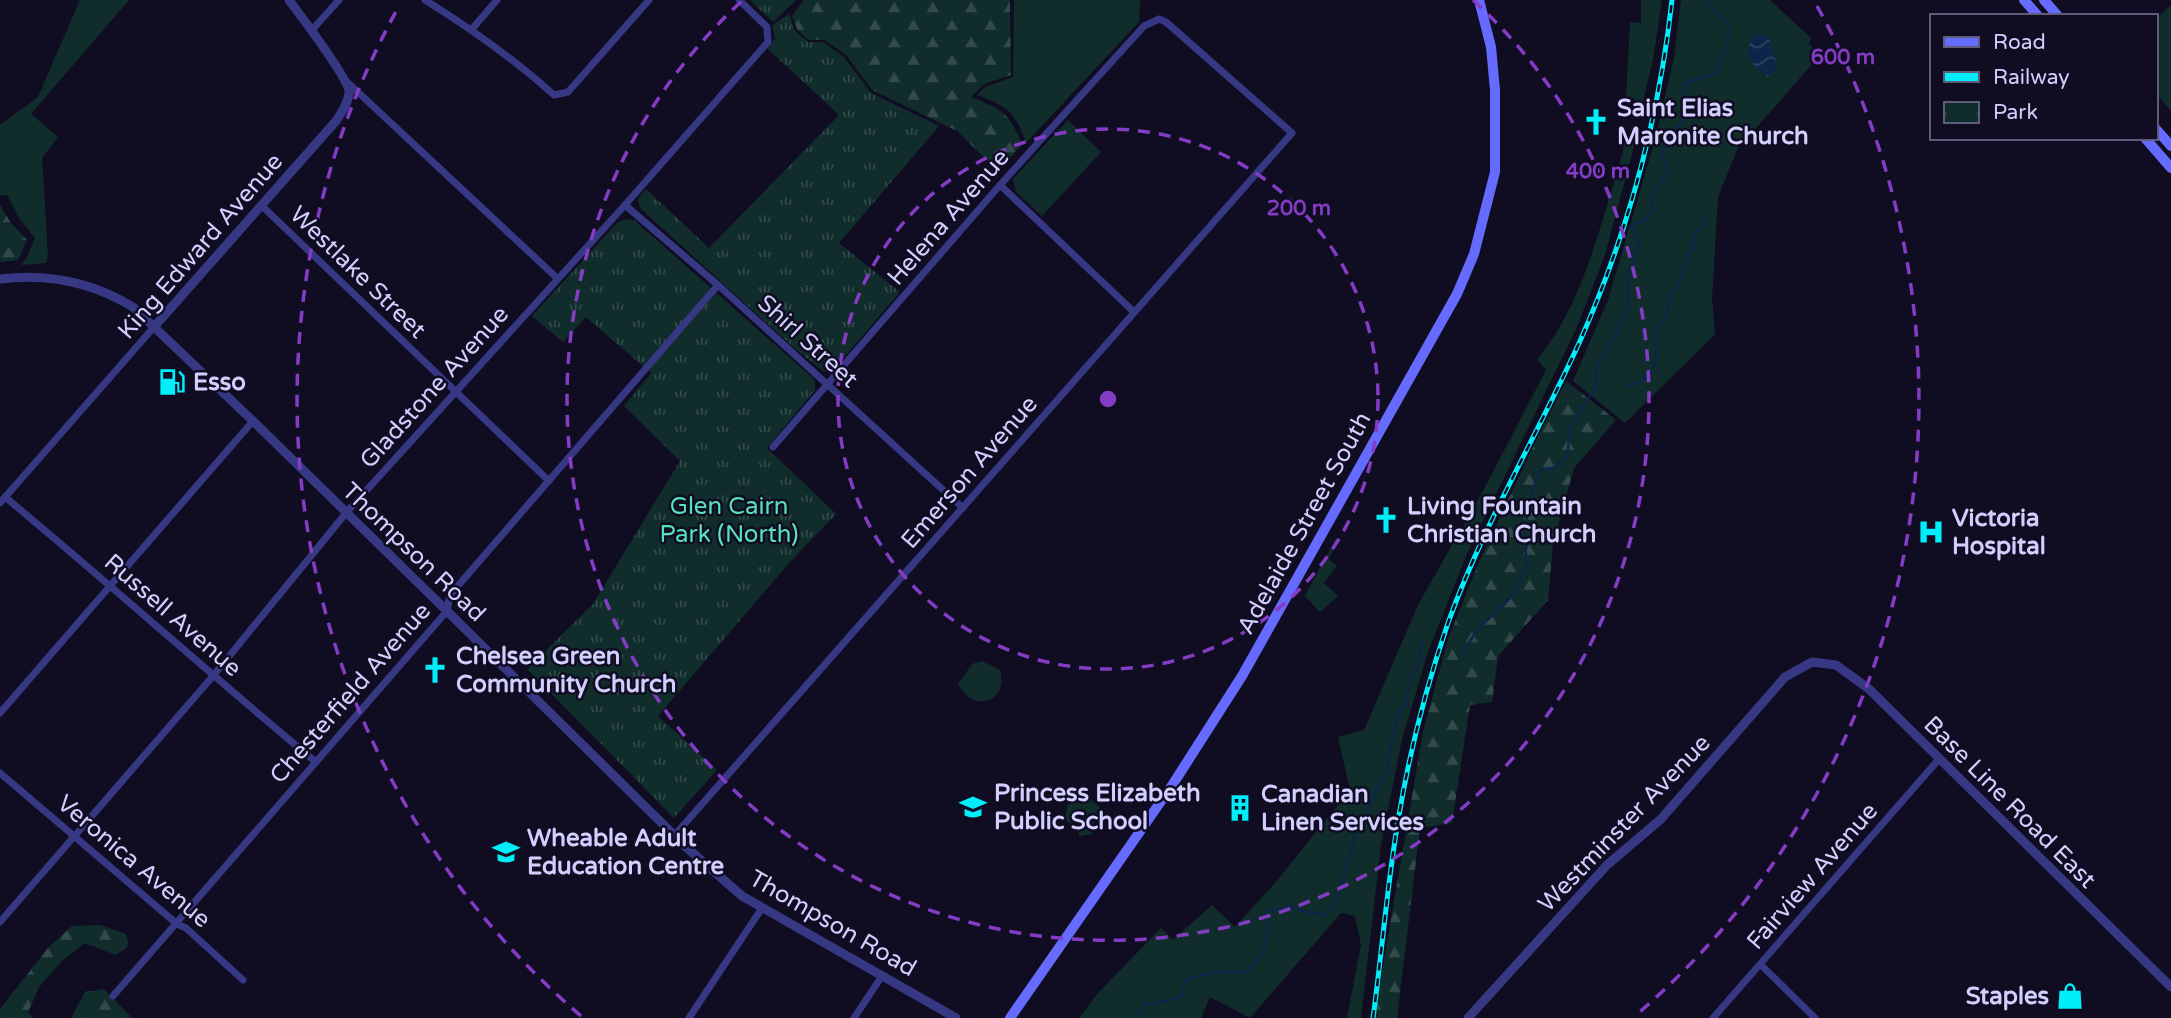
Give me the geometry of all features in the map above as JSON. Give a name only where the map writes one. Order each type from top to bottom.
[{"type":"main road","name":"Adelaide Street South","points":[[1010,1018],[1173,785],[1242,676],[1457,294],[1474,254],[1495,172],[1495,90],[1491,47],[1479,0]]},
{"type":"main road","points":[[2024,0],[2036,14]]},
{"type":"main road","points":[[2044,0],[2056,14]]},
{"type":"main road","points":[[2157,130],[2171,146]]},
{"type":"main road","points":[[2147,140],[2171,168]]},
{"type":"street","points":[[289,0],[342,77],[557,278]]},
{"type":"street","points":[[312,30],[339,0]]},
{"type":"street","points":[[425,0],[472,29],[554,95],[568,92],[649,0]]},
{"type":"street","points":[[472,29],[497,0]]},
{"type":"street","name":"Gladstone Avenue","points":[[0,922],[213,676],[346,513],[768,43],[767,27],[739,0]]},
{"type":"street","name":"Emerson Avenue","points":[[674,836],[1292,133],[1166,22],[1159,19]]},
{"type":"street","name":"Helena Avenue","points":[[774,447],[1000,185],[1144,26],[1159,19]]},
{"type":"street","name":"King Edward Avenue","points":[[3,500],[336,121],[349,91],[342,77]]},
{"type":"street","points":[[1000,185],[1134,312]]},
{"type":"street","name":"Shirl Street","points":[[625,205],[718,285],[963,508]]},
{"type":"street","name":"Westlake Street","points":[[262,206],[549,481]]},
{"type":"street","name":"Thompson Road","points":[[0,279],[25,276],[72,281],[110,294],[132,307],[253,421],[674,836],[742,896],[956,1018]]},
{"type":"street","name":"Chesterfield Avenue","points":[[113,996],[447,611],[450,595],[718,285]]},
{"type":"street","points":[[0,713],[253,421]]},
{"type":"street","name":"Russell Avenue","points":[[3,500],[110,584],[213,676],[316,762]]},
{"type":"street","name":"Base Line Road East","points":[[1812,662],[1836,664],[1869,689],[2171,987]]},
{"type":"street","name":"Westminster Avenue","points":[[1468,1018],[1607,865],[1661,819],[1786,677],[1812,662]]},
{"type":"street","name":"Fairview Avenue","points":[[1713,1018],[1939,759]]},
{"type":"street","name":"Veronica Avenue","points":[[0,773],[177,924],[186,928],[243,980]]},
{"type":"street","points":[[689,1018],[762,908]]},
{"type":"street","points":[[1761,965],[1815,1018]]},
{"type":"street","points":[[854,1018],[882,976]]},
{"type":"green space","points":[[80,0],[129,0],[31,114],[58,137],[42,158],[48,256],[46,263],[21,265],[35,238],[19,218],[7,195],[0,195],[0,125],[38,97]]},
{"type":"green space","points":[[750,0],[796,0],[773,22]]},
{"type":"green space","points":[[804,0],[1010,0],[1011,75],[984,84],[971,97],[1003,113],[1013,125],[1022,145],[998,171],[957,131],[872,90],[846,55],[825,40],[808,40],[797,29],[792,16]]},
{"type":"green space","points":[[1014,0],[1140,0],[1139,22],[1026,143],[1018,124],[1009,112],[977,95],[985,87],[1013,77]]},
{"type":"green space","points":[[1641,0],[1662,0],[1653,60],[1641,110],[1635,108],[1635,99],[1626,98],[1630,22],[1641,23]]},
{"type":"green space","points":[[1681,0],[1770,0],[1811,38],[1809,44],[1820,55],[1737,150],[1718,197],[1712,299],[1715,334],[1625,423],[1573,381],[1608,300],[1655,140],[1674,58]]},
{"type":"green space","points":[[2171,5],[2171,111],[2157,95],[2157,18]]},
{"type":"green space","points":[[789,14],[795,31],[808,42],[823,42],[844,57],[871,93],[939,126],[839,243],[900,292],[833,370],[824,372],[640,208],[638,199],[646,189],[709,248],[839,115],[768,49],[775,38],[772,25]]},
{"type":"green space","points":[[1068,120],[1101,152],[1042,216],[1016,192],[1013,179]]},
{"type":"green space","points":[[1624,137],[1636,139],[1605,255],[1577,327],[1466,556],[1428,652],[1402,739],[1381,845],[1361,1018],[1347,1018],[1361,945],[1355,916],[1341,913],[1250,1018],[1210,997],[1201,1018],[1079,1018],[1098,993],[1161,928],[1173,940],[1212,905],[1235,927],[1275,883],[1350,790],[1338,737],[1364,730],[1419,603],[1484,489],[1546,370],[1537,359],[1553,338],[1579,288],[1599,233],[1623,152]]},
{"type":"green space","points":[[0,205],[11,223],[27,240],[18,260],[0,262]]},
{"type":"green space","name":"Glen Cairn Park (North)","points":[[626,219],[635,221],[815,380],[815,390],[767,448],[836,514],[790,562],[658,716],[717,770],[674,818],[527,669],[593,604],[680,461],[624,406],[651,373],[586,317],[563,342],[532,316],[617,223]]},
{"type":"green space","points":[[1566,381],[1616,420],[1574,468],[1553,545],[1548,600],[1498,656],[1492,702],[1470,705],[1452,823],[1420,828],[1397,1018],[1374,1018],[1423,732],[1448,639],[1479,562]]},
{"type":"green space","points":[[1336,538],[1340,540],[1328,559],[1337,566],[1324,583],[1338,596],[1320,612],[1305,596]]},
{"type":"green space","points":[[982,661],[1000,670],[1001,681],[995,696],[981,701],[965,694],[958,684],[972,664]]},
{"type":"green space","points":[[1079,796],[1086,797],[1101,809],[1091,828],[1093,834],[1079,836],[1078,831],[1065,819],[1068,804]]},
{"type":"green space","points":[[100,925],[126,934],[129,945],[116,955],[85,943],[63,960],[39,987],[28,1012],[33,1018],[0,1018],[0,1009],[48,948],[72,926]]},
{"type":"green space","points":[[104,989],[132,1018],[71,1018],[85,992]]},
{"type":"water","points":[[1763,34],[1769,37],[1776,62],[1775,71],[1767,77],[1753,64],[1749,53],[1754,35]]},
{"type":"waterway","points":[[1460,656],[1478,629],[1513,595],[1527,567],[1524,531],[1533,489],[1541,470],[1556,467],[1568,454],[1569,431],[1595,389],[1597,366],[1621,325],[1628,305],[1628,278],[1639,245],[1631,226],[1647,219],[1654,210],[1651,197],[1669,171],[1662,153],[1687,113],[1684,83],[1716,73],[1727,47],[1729,26],[1707,0]]},
{"type":"waterway","points":[[1628,387],[1647,377],[1652,371],[1657,359],[1655,333],[1667,314],[1671,292],[1677,287],[1689,253],[1695,247],[1691,243],[1707,218]]},
{"type":"waterway","points":[[1134,1018],[1145,1003],[1153,1004],[1181,997],[1186,979],[1215,972],[1246,972],[1259,958],[1266,945],[1267,911],[1289,907],[1325,916],[1339,895],[1357,830],[1375,791],[1388,772],[1399,711],[1407,703],[1408,685],[1419,661],[1422,639]]},
{"type":"railway","points":[[1373,1018],[1402,796],[1432,672],[1477,551],[1580,341],[1613,259],[1650,131],[1672,0]]},
{"type":"place","name":"Saint Elias Maronite Church","points":[[1596,122]]},
{"type":"place","name":"Esso","points":[[172,382]]},
{"type":"place","name":"Living Fountain Christian Church","points":[[1386,520]]},
{"type":"place","name":"Victoria Hospital","points":[[1931,532]]},
{"type":"place","name":"Chelsea Green Community Church","points":[[435,670]]},
{"type":"place","name":"Princess Elizabeth Public School","points":[[973,807]]},
{"type":"place","name":"Canadian Linen Services","points":[[1240,808]]},
{"type":"place","name":"Wheable Adult Education Centre","points":[[506,852]]},
{"type":"place","name":"Staples","points":[[2070,996]]}]
